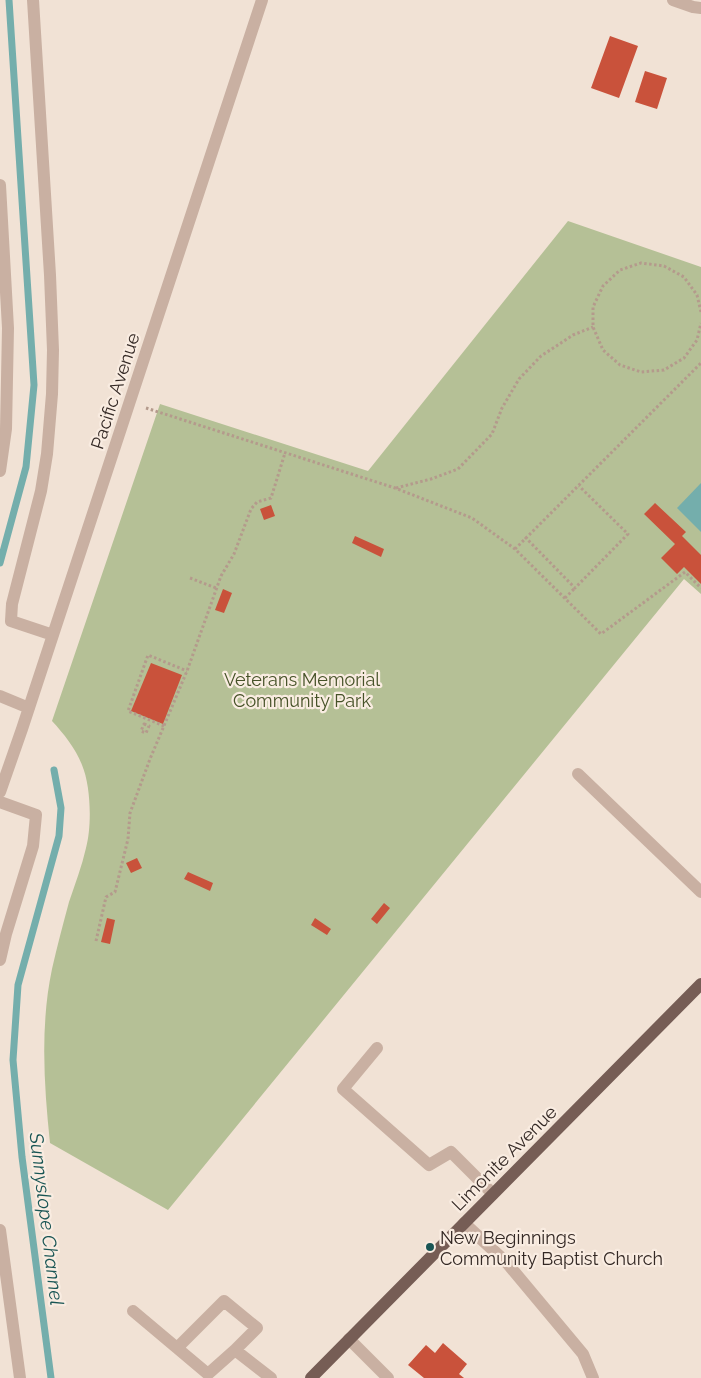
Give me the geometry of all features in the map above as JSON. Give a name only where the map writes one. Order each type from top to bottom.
[{"type":"main road","name":"Limonite Avenue","points":[[311,1378],[701,984]]},
{"type":"street","points":[[33,0],[54,350],[48,444],[41,491],[12,604],[11,621],[53,635]]},
{"type":"street","name":"Pacific Avenue","points":[[0,792],[262,0]]},
{"type":"street","points":[[673,0],[701,8]]},
{"type":"street","points":[[0,185],[8,328],[6,428],[0,471]]},
{"type":"street","points":[[0,696],[29,708]]},
{"type":"street","points":[[578,774],[701,892]]},
{"type":"street","points":[[0,802],[36,815],[33,846],[0,960]]},
{"type":"street","points":[[377,1048],[343,1089],[429,1165],[451,1152],[493,1194]]},
{"type":"street","points":[[464,1223],[506,1264],[583,1354],[593,1378]]},
{"type":"street","points":[[0,1230],[20,1378]]},
{"type":"street","points":[[133,1311],[177,1348],[208,1374],[257,1328],[224,1302],[177,1348]]},
{"type":"street","points":[[349,1339],[388,1378]]},
{"type":"street","points":[[235,1350],[271,1378]]},
{"type":"path","points":[[701,312],[697,295],[684,277],[664,266],[641,263],[620,270],[603,286],[593,306],[593,327],[603,350],[620,365],[642,372],[664,370],[684,358],[697,340],[701,323]]},
{"type":"path","points":[[396,488],[431,479],[458,469],[492,434],[502,408],[519,379],[541,356],[573,335],[593,327]]},
{"type":"path","points":[[515,549],[701,363]]},
{"type":"path","points":[[146,408],[396,488],[472,518],[515,549],[601,634],[685,572],[701,588]]},
{"type":"path","points":[[96,941],[106,897],[115,892],[128,840],[130,813],[150,759],[187,671],[216,588],[234,554],[251,509],[257,502],[270,498],[285,453]]},
{"type":"path","points":[[565,598],[628,534],[579,486]]},
{"type":"path","points":[[525,537],[575,588]]},
{"type":"path","points":[[190,578],[216,588]]},
{"type":"path","points":[[164,726],[128,711],[148,655],[187,671]]},
{"type":"green space","name":"Veterans Memorial Community Park","points":[[568,221],[701,267],[701,594],[684,579],[168,1210],[50,1143],[44,1056],[46,1012],[52,969],[69,902],[84,855],[90,818],[89,795],[82,765],[69,742],[52,721],[160,404],[368,471]]},
{"type":"water","points":[[701,483],[701,532],[677,508]]},
{"type":"building","points":[[610,36],[638,46],[619,98],[591,88]]},
{"type":"building","points":[[645,71],[667,78],[657,109],[635,102]]},
{"type":"building","points":[[655,503],[686,532],[682,536],[701,555],[701,584],[684,567],[677,574],[661,558],[675,544],[644,514]]},
{"type":"building","points":[[271,505],[275,516],[264,520],[260,509]]},
{"type":"building","points":[[355,536],[384,549],[381,557],[352,543]]},
{"type":"building","points":[[223,589],[232,593],[224,613],[215,610]]},
{"type":"building","points":[[151,663],[182,675],[163,724],[131,711]]},
{"type":"building","points":[[137,858],[142,868],[131,873],[126,863]]},
{"type":"building","points":[[188,872],[213,883],[210,891],[184,879]]},
{"type":"building","points":[[384,903],[390,908],[377,924],[371,919]]},
{"type":"building","points":[[107,918],[115,920],[110,944],[101,942]]},
{"type":"building","points":[[315,918],[331,929],[327,935],[311,925]]},
{"type":"building","points":[[443,1343],[467,1364],[459,1374],[464,1378],[424,1378],[408,1365],[426,1345],[435,1353]]},
{"type":"waterway","name":"Sunnyslope Channel","points":[[0,563],[26,467],[34,385],[9,0]]},
{"type":"waterway","name":"Sunnyslope Channel","points":[[51,1378],[22,1157],[13,1060],[18,985],[59,836],[61,808],[54,770]]},
{"type":"place","name":"New Beginnings Community Baptist Church","points":[[430,1247]]}]
